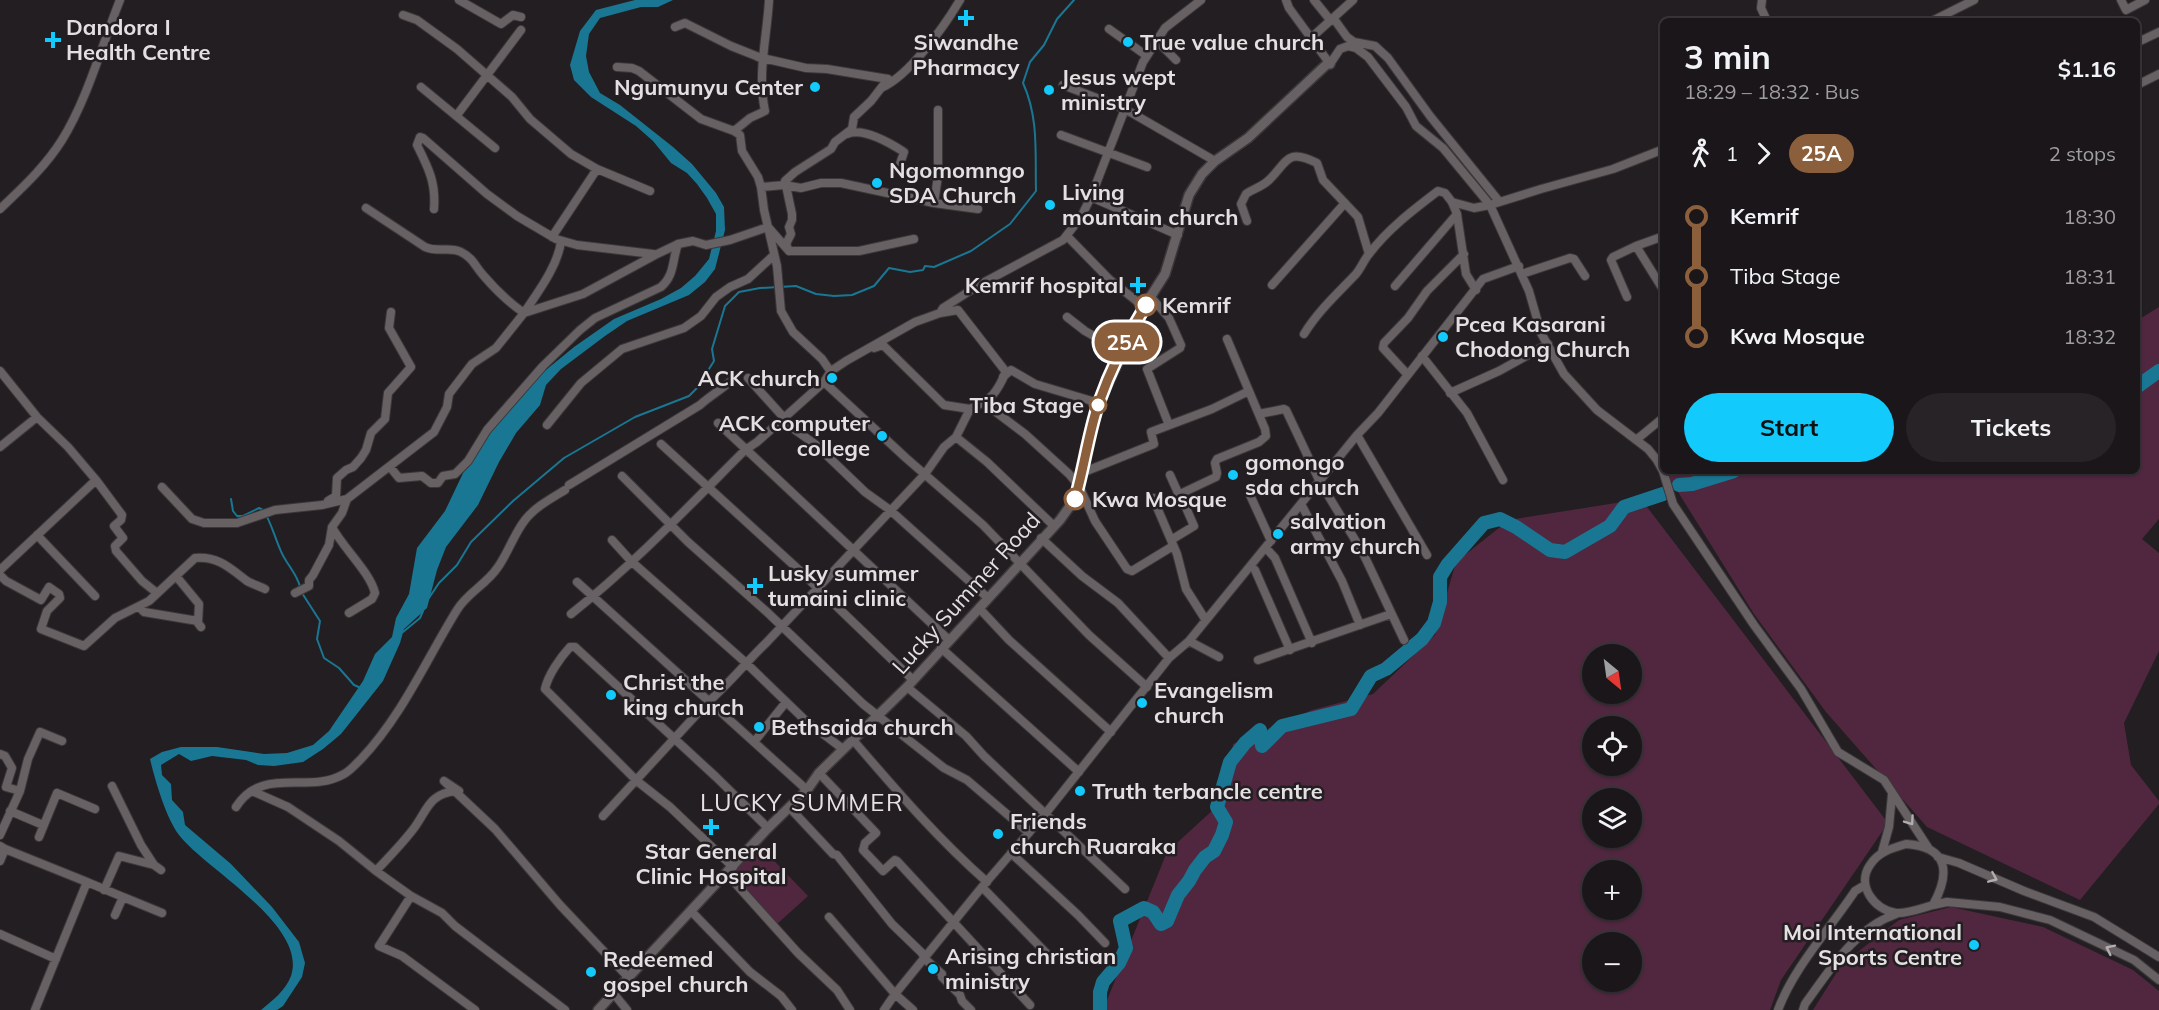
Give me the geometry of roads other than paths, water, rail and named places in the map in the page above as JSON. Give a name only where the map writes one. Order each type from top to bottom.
[{"type":"street","points":[[0,208],[43,167],[63,139],[86,90],[120,0]]},
{"type":"street","points":[[459,0],[501,24],[513,15],[521,17]]},
{"type":"street","points":[[734,131],[750,118],[765,111],[761,72],[769,0]]},
{"type":"street","points":[[789,251],[786,244],[791,234],[789,227],[792,220],[785,182],[795,172],[831,149],[835,142],[852,129],[854,117],[934,38],[960,0]]},
{"type":"street","points":[[940,313],[943,308],[979,285],[1044,251],[1067,236],[1081,217],[1091,196],[1147,56],[1165,28],[1201,0]]},
{"type":"street","points":[[1286,0],[1289,8],[1330,64],[1340,49],[1348,46],[1363,53],[1406,107],[1416,126],[1443,148],[1490,205],[1521,270],[1540,333],[1564,374],[1597,410],[1648,449],[1657,460],[1660,468]]},
{"type":"street","points":[[1314,0],[1347,38],[1354,42],[1376,46],[1388,58],[1430,116],[1498,200]]},
{"type":"street","points":[[1311,38],[1353,0]]},
{"type":"street","points":[[1762,0],[1761,8],[1766,18]]},
{"type":"street","points":[[1938,18],[1974,0]]},
{"type":"street","points":[[2121,0],[2126,10],[2145,0]]},
{"type":"street","points":[[403,15],[417,20],[441,36],[512,97],[530,119],[571,154],[597,169],[650,191]]},
{"type":"street","points":[[675,27],[685,23],[731,46],[764,59]]},
{"type":"street","points":[[1109,29],[1147,56]]},
{"type":"street","points":[[457,116],[521,30]]},
{"type":"street","points":[[2140,41],[2159,32]]},
{"type":"street","points":[[1157,41],[1176,60]]},
{"type":"street","points":[[764,59],[758,57],[806,68],[827,69],[890,81]]},
{"type":"street","name":"Lucky Summer Road","points":[[598,1010],[768,828],[807,790],[819,773],[910,683],[1020,564],[1075,499],[1085,450],[1098,406],[1144,307],[1165,274],[1189,195],[1202,174],[1215,161],[1248,138],[1326,64],[1330,64]]},
{"type":"street","points":[[617,67],[639,71],[701,119],[740,135],[742,151],[758,177],[761,187],[777,266],[781,311],[793,332],[822,359],[831,372]]},
{"type":"street","points":[[2141,83],[2159,74]]},
{"type":"street","points":[[1063,85],[1125,109],[1215,161]]},
{"type":"street","points":[[421,87],[495,148]]},
{"type":"street","points":[[934,203],[938,176],[938,110]]},
{"type":"street","points":[[841,138],[854,132],[882,139],[904,152],[900,164],[903,170],[938,176]]},
{"type":"street","points":[[1061,135],[1146,167]]},
{"type":"street","points":[[434,209],[435,192],[430,171],[417,145],[420,137],[487,194],[552,237],[577,245],[655,255]]},
{"type":"street","points":[[1452,202],[1474,208],[1490,205],[1613,169],[1660,151]]},
{"type":"street","points":[[1247,221],[1241,204],[1244,196],[1270,180],[1283,162],[1292,157],[1309,159],[1317,163],[1323,180],[1358,217],[1369,254]]},
{"type":"street","points":[[552,237],[597,169]]},
{"type":"street","points":[[761,187],[784,185],[801,188],[821,183],[841,183],[934,203],[978,209]]},
{"type":"street","points":[[1304,334],[1311,322],[1359,270],[1369,254],[1401,219],[1438,191],[1445,193],[1457,214],[1466,274],[1476,290]]},
{"type":"street","points":[[1091,196],[1178,235]]},
{"type":"street","points":[[1272,285],[1345,203]]},
{"type":"street","points":[[366,208],[425,248],[435,252],[459,250],[475,262],[482,274],[504,298],[524,313]]},
{"type":"street","points":[[1395,286],[1457,214]]},
{"type":"street","points":[[768,227],[789,251],[859,251],[914,239]]},
{"type":"street","points":[[524,313],[584,294],[678,244],[693,241],[706,245],[730,240],[768,227]]},
{"type":"street","points":[[1067,236],[1109,279],[1144,307]]},
{"type":"street","points":[[1627,297],[1611,260],[1613,256],[1660,237]]},
{"type":"street","points":[[162,487],[192,519],[204,523],[237,524],[275,510],[322,506],[347,499],[434,432],[447,407],[449,394],[472,364],[496,348],[524,313],[560,250],[561,241]]},
{"type":"street","points":[[390,467],[399,478],[422,476],[431,483],[438,483],[443,476],[456,474],[487,430],[536,373],[580,330],[595,318],[661,287],[668,280],[673,271],[678,244]]},
{"type":"street","points":[[1636,246],[1660,285]]},
{"type":"street","points":[[1407,374],[1383,348],[1384,343],[1427,291],[1464,254]]},
{"type":"street","points":[[547,425],[581,383],[622,350],[684,328],[701,316],[716,297],[730,287],[748,279],[774,255]]},
{"type":"street","points":[[884,1010],[984,884],[1046,813],[1169,658],[1189,640],[1378,413],[1483,279],[1570,258],[1574,259],[1585,276]]},
{"type":"street","points":[[1150,296],[1169,318],[1181,345],[1180,348],[1147,369],[1170,425]]},
{"type":"street","points":[[572,614],[671,525],[745,450],[824,382],[831,372],[915,322],[940,313],[958,310],[1006,372]]},
{"type":"street","points":[[322,506],[336,496],[338,478],[353,467],[366,450],[371,434],[385,419],[388,393],[411,367],[389,328],[391,312]]},
{"type":"street","points":[[1067,317],[1085,331],[1122,352]]},
{"type":"street","points":[[1179,495],[1216,477],[1217,459],[1264,439],[1266,433],[1227,339]]},
{"type":"street","points":[[1450,393],[1499,371],[1548,344]]},
{"type":"street","points":[[865,351],[883,345],[944,405],[970,409],[984,404],[997,391],[1006,372]]},
{"type":"street","points":[[1422,356],[1467,413],[1503,480]]},
{"type":"street","points":[[1006,372],[1003,377],[1011,370],[1035,384],[1092,400],[1098,406]]},
{"type":"street","points":[[0,371],[37,417],[68,447],[122,514],[121,520],[114,526],[123,538],[115,546],[116,551],[142,581],[157,593]]},
{"type":"street","points":[[748,378],[795,430],[814,444],[865,492],[890,510],[988,598]]},
{"type":"street","points":[[236,807],[252,791],[263,784],[322,782],[344,774],[381,736],[464,601],[496,570],[525,520],[567,488],[700,405],[732,379]]},
{"type":"street","points":[[824,382],[983,525],[1089,634],[1147,687]]},
{"type":"street","points":[[1084,472],[1154,444],[1151,432],[1212,409],[1249,391]]},
{"type":"street","points":[[984,404],[1025,434],[1069,474],[1078,486],[1095,521],[1127,569],[1132,571],[1194,526],[1170,475]]},
{"type":"street","points":[[603,816],[745,662],[925,474],[944,447],[956,437],[970,409]]},
{"type":"street","points":[[1259,414],[1286,410],[1320,482],[1363,553],[1404,640]]},
{"type":"street","points":[[0,447],[37,417]]},
{"type":"street","points":[[1636,440],[1660,420]]},
{"type":"street","points":[[718,423],[949,640]]},
{"type":"street","points":[[1358,435],[1427,555]]},
{"type":"street","points":[[956,437],[987,462],[1054,526]]},
{"type":"street","points":[[661,444],[817,587],[984,756],[1125,889]]},
{"type":"street","points":[[1662,474],[1673,504],[1754,625],[1801,688],[1838,752],[1879,777],[1893,792],[1929,849],[1938,857],[1959,863],[2024,891],[2094,917],[2159,957]]},
{"type":"street","points":[[622,477],[878,716],[944,768],[966,780],[1029,833]]},
{"type":"street","points":[[0,570],[96,480]]},
{"type":"street","points":[[1250,495],[1268,544],[1312,643]]},
{"type":"street","points":[[1153,498],[1172,543],[1186,589],[1205,619]]},
{"type":"street","points":[[299,591],[309,585],[309,580],[329,545],[332,527],[342,513],[347,499]]},
{"type":"street","points":[[1301,504],[1342,581],[1360,625]]},
{"type":"street","points":[[332,527],[370,581],[375,593],[372,599],[349,613]]},
{"type":"street","points":[[37,535],[95,596]]},
{"type":"street","points":[[1041,538],[1082,576],[1119,603],[1169,658]]},
{"type":"street","points":[[612,540],[631,561],[745,662],[806,721],[843,749]]},
{"type":"street","points":[[0,575],[6,581],[41,600],[49,587],[59,594],[60,598],[47,611],[41,629],[84,646],[115,618],[132,608],[140,607],[195,558],[212,559],[234,569],[248,582],[265,589]]},
{"type":"street","points":[[1255,570],[1290,650]]},
{"type":"street","points":[[140,607],[144,612],[199,624],[199,604],[176,576]]},
{"type":"street","points":[[577,582],[807,790]]},
{"type":"street","points":[[979,608],[1009,640],[1111,732]]},
{"type":"street","points":[[1258,660],[1391,614]]},
{"type":"street","points":[[1189,640],[1219,657]]},
{"type":"street","points":[[768,828],[575,647],[570,647],[547,682],[545,689],[637,781],[669,807],[730,870],[798,953],[837,990],[850,1010]]},
{"type":"street","points":[[941,648],[1079,772]]},
{"type":"street","points":[[754,742],[786,702]]},
{"type":"street","points":[[0,835],[20,791],[28,759],[40,732],[62,741]]},
{"type":"street","points":[[853,740],[940,839],[1051,958]]},
{"type":"street","points":[[0,754],[5,756],[12,768],[6,787],[20,791]]},
{"type":"street","points":[[819,773],[876,834],[865,843],[863,850],[883,871],[895,860],[897,861],[1030,1005]]},
{"type":"street","points":[[376,871],[413,830],[431,801],[445,792],[452,792],[459,791],[444,781],[453,789],[461,797],[495,829],[560,905],[628,976]]},
{"type":"street","points":[[112,786],[141,845],[154,865]]},
{"type":"street","points":[[252,791],[288,807],[339,841],[411,896],[442,913],[455,926],[565,1010]]},
{"type":"street","points":[[1882,852],[1889,827],[1893,792]]},
{"type":"street","points":[[39,837],[57,793],[94,809]]},
{"type":"street","points":[[789,807],[833,854],[837,855],[892,924],[922,952],[924,958],[942,974],[942,977],[960,994],[962,1001],[971,1010]]},
{"type":"street","points":[[10,811],[43,825]]},
{"type":"street","points":[[1898,914],[1876,904],[1869,896],[1865,885],[1865,875],[1869,865],[1882,852],[1906,844],[1920,845],[1929,849]]},
{"type":"street","points":[[0,861],[3,847],[162,913]]},
{"type":"street","points":[[1011,854],[1105,943]]},
{"type":"street","points":[[104,890],[119,856],[154,865],[161,870]]},
{"type":"street","points":[[1933,905],[1940,892],[1945,874],[1938,857]]},
{"type":"street","points":[[35,1010],[87,882]]},
{"type":"street","points":[[1778,1010],[1786,992],[1806,960],[1855,891],[1865,885]]},
{"type":"street","points":[[411,896],[379,946],[402,957],[475,1010]]},
{"type":"street","points":[[115,915],[123,897]]},
{"type":"street","points":[[1803,1010],[1840,954],[1880,920],[1947,902],[2000,908],[2050,920],[2134,960],[2159,980]]},
{"type":"street","points":[[691,911],[750,972],[781,996],[792,1010]]},
{"type":"street","points":[[829,917],[895,994],[913,1010]]},
{"type":"street","points":[[0,934],[56,959]]},
{"type":"street","points":[[614,994],[627,1010]]},
{"type":"water","points":[[635,0],[673,0],[658,7],[641,7],[600,18],[589,34],[586,56],[589,72],[600,93],[620,105],[673,147],[692,164],[716,193],[724,207],[725,230],[715,269],[705,282],[689,295],[627,321],[605,336],[561,369],[546,385],[540,405],[516,433],[478,505],[446,547],[427,608],[404,629],[383,681],[341,734],[303,762],[274,766],[258,765],[246,760],[212,756],[191,761],[179,754],[161,765],[162,775],[171,784],[172,800],[183,812],[185,825],[231,864],[272,907],[299,942],[305,963],[302,977],[283,1006],[277,1010],[261,1010],[282,991],[291,976],[292,957],[284,937],[270,918],[251,899],[192,849],[179,835],[165,809],[150,759],[162,752],[181,747],[217,747],[264,754],[287,753],[313,745],[329,731],[363,681],[375,654],[392,637],[396,618],[409,594],[417,548],[445,511],[465,469],[500,419],[541,374],[574,347],[614,319],[681,288],[709,259],[716,231],[716,214],[697,184],[687,173],[671,163],[653,141],[636,126],[591,97],[574,80],[570,65],[580,31],[596,10]]},
{"type":"waterway","points":[[429,598],[439,583],[457,565],[471,542],[513,501],[564,458],[635,417],[689,396],[697,388],[714,361],[712,349],[725,306],[739,292],[796,286],[816,294],[852,295],[874,286],[889,268],[910,272],[923,270],[925,266],[934,267],[971,251],[1010,224],[1036,191],[1034,123],[1023,83],[1030,62],[1044,45],[1057,19],[1074,0]]},
{"type":"waterway","points":[[2140,385],[2159,371]]},
{"type":"waterway","points":[[1679,485],[1692,484],[1724,474]]},
{"type":"waterway","points":[[1100,1010],[1100,992],[1103,982],[1119,963],[1126,948],[1120,921],[1144,908],[1153,912],[1161,924],[1167,921],[1178,895],[1205,857],[1214,851],[1226,822],[1217,807],[1230,762],[1245,743],[1260,730],[1262,746],[1282,726],[1351,709],[1371,676],[1386,669],[1422,639],[1434,623],[1440,602],[1440,577],[1448,564],[1484,523],[1500,519],[1550,550],[1565,552],[1610,526],[1624,507],[1663,494]]},
{"type":"waterway","points":[[231,499],[233,511],[237,516],[243,516],[259,508],[263,510],[282,554],[300,587]]},
{"type":"waterway","points":[[302,593],[320,621],[317,639],[324,658],[339,668],[354,685],[361,688]]},
{"type":"waterway","points":[[403,632],[420,618],[423,611]]},
{"type":"place","name":"Siwandhe Pharmacy","points":[[966,18]]},
{"type":"place","name":"Dandora I Health Centre","points":[[53,40]]},
{"type":"place","name":"True value church","points":[[1128,42]]},
{"type":"place","name":"Ngumunyu Center","points":[[815,87]]},
{"type":"place","name":"Jesus wept ministry","points":[[1049,90]]},
{"type":"place","name":"Ngomomngo SDA Church","points":[[877,183]]},
{"type":"place","name":"Living mountain church","points":[[1050,205]]},
{"type":"place","name":"Kemrif hospital","points":[[1138,285]]},
{"type":"place","name":"Kemrif","points":[[1146,305]]},
{"type":"place","name":"Pcea Kasarani Chodong Church","points":[[1443,337]]},
{"type":"place","name":"ACK church","points":[[832,378]]},
{"type":"place","name":"Tiba Stage","points":[[1098,405]]},
{"type":"place","name":"ACK computer college","points":[[882,436]]},
{"type":"place","name":"gomongo sda church","points":[[1233,475]]},
{"type":"place","name":"Kwa Mosque","points":[[1075,499]]},
{"type":"place","name":"salvation army church","points":[[1278,534]]},
{"type":"place","name":"Lusky summer tumaini clinic","points":[[755,586]]},
{"type":"place","name":"Christ the king church","points":[[611,695]]},
{"type":"place","name":"Evangelism church","points":[[1142,703]]},
{"type":"place","name":"Bethsaida church","points":[[759,727]]},
{"type":"place","name":"Truth terbancle centre","points":[[1080,791]]},
{"type":"place","name":"Star General Clinic Hospital","points":[[711,827]]},
{"type":"place","name":"Friends church Ruaraka","points":[[998,834]]},
{"type":"place","name":"Moi International Sports Centre","points":[[1974,945]]},
{"type":"place","name":"Arising christian ministry","points":[[933,969]]},
{"type":"place","name":"Redeemed gospel church","points":[[591,972]]},
{"type":"district","name":"LUCKY SUMMER","points":[[802,802]]}]
